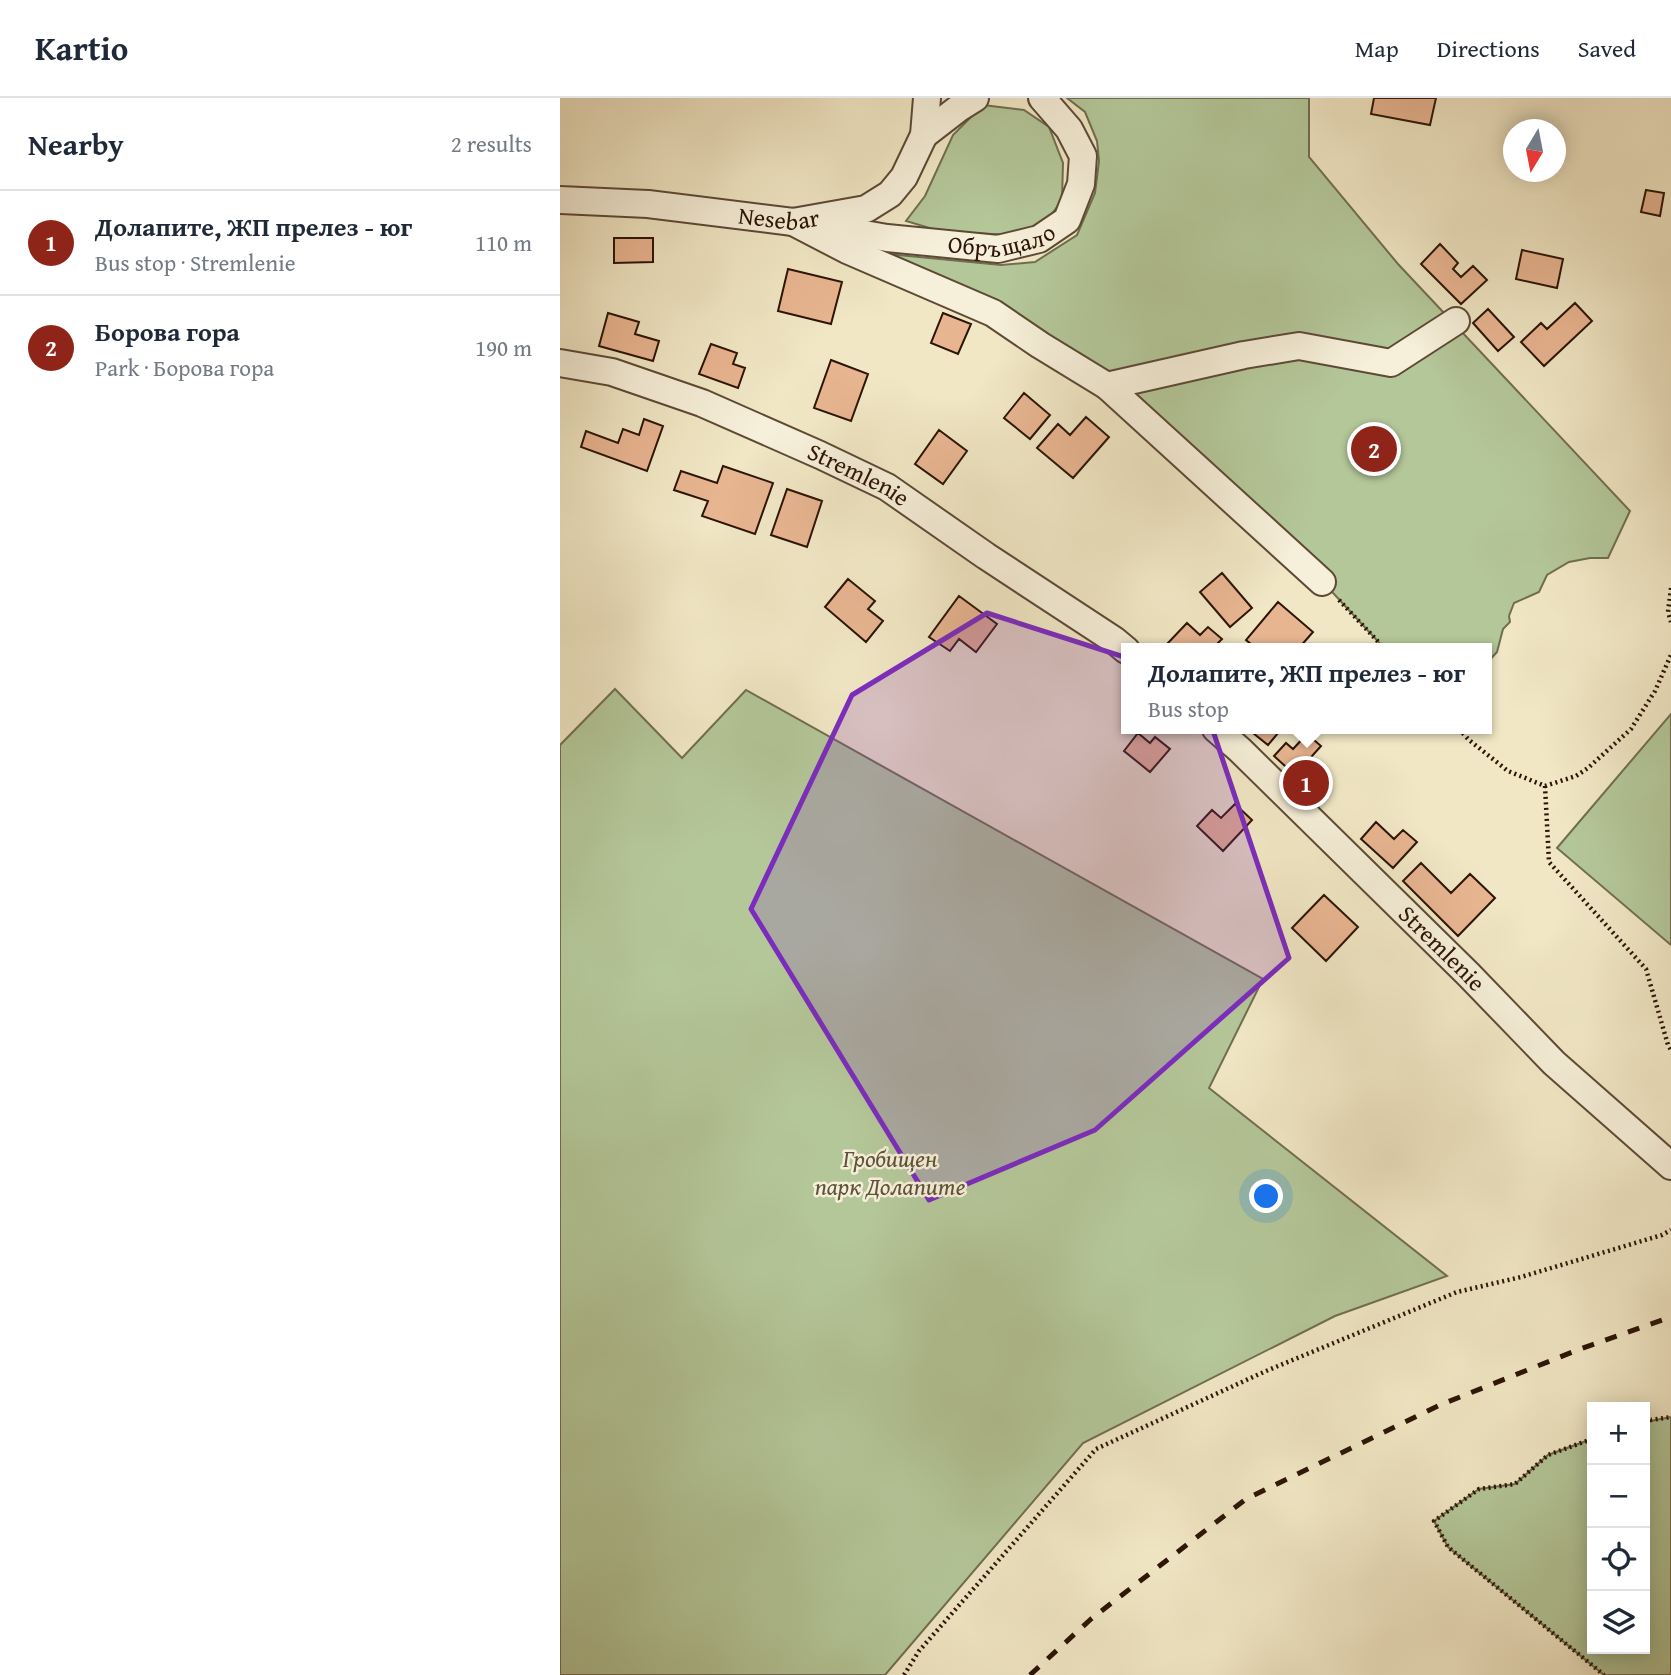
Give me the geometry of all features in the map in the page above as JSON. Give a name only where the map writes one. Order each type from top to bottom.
[{"type":"street","name":"Nesebar","points":[[560,200],[648,204],[793,222],[866,209],[890,194],[904,177],[924,135],[927,98]]},
{"type":"street","points":[[924,135],[975,98]]},
{"type":"street","name":"Обръщало","points":[[793,222],[887,238],[998,248],[1040,239],[1067,220],[1081,184],[1083,156],[1069,129],[1042,98]]},
{"type":"street","points":[[793,222],[847,250],[993,313],[1107,386],[1322,582]]},
{"type":"street","points":[[1107,386],[1244,355],[1299,346],[1391,363],[1455,321]]},
{"type":"street","name":"Stremlenie","points":[[560,363],[612,372],[702,403],[887,487],[1121,646]]},
{"type":"street","name":"Stremlenie","points":[[1222,734],[1468,974],[1554,1063],[1671,1166]]},
{"type":"path","points":[[1322,582],[1379,643]]},
{"type":"path","points":[[1671,588],[1668,612],[1671,622]]},
{"type":"path","points":[[1464,734],[1508,771],[1545,786],[1576,776],[1631,729],[1655,691],[1671,655]]},
{"type":"path","points":[[1545,786],[1549,862],[1646,969],[1671,1050]]},
{"type":"path","points":[[904,1675],[919,1651],[1096,1449],[1266,1371],[1457,1292],[1521,1277],[1671,1230]]},
{"type":"path","points":[[1650,1420],[1671,1417]]},
{"type":"path","points":[[1587,1441],[1548,1455],[1515,1484],[1479,1489],[1434,1521],[1448,1547],[1604,1675]]},
{"type":"highlighted area","points":[[987,613],[1196,680],[1289,958],[1095,1130],[929,1200],[751,909],[852,695]]},
{"type":"green space","points":[[1067,98],[1309,98],[1309,157],[1398,264],[1630,511],[1608,558],[1569,562],[1547,575],[1539,592],[1514,603],[1509,616],[1510,622],[1503,629],[1497,652],[1492,657],[1492,643],[1379,643],[1322,581],[1107,386],[847,250],[1001,265],[1035,262],[1077,235],[1095,193],[1099,161],[1097,141],[1085,112]]},
{"type":"green space","points":[[983,105],[1024,110],[1049,127],[1063,163],[1062,200],[1046,222],[1017,235],[943,232],[906,221],[925,196],[953,135]]},
{"type":"green space","name":"Гробищен парк Долапите","points":[[615,689],[682,758],[746,690],[1263,979],[1209,1088],[1447,1276],[1335,1316],[1083,1443],[885,1675],[560,1675],[560,745]]},
{"type":"green space","points":[[1671,714],[1671,945],[1557,848]]},
{"type":"green space","points":[[1671,1417],[1671,1675],[1604,1675],[1448,1547],[1434,1521],[1479,1489],[1515,1484],[1548,1455],[1587,1441],[1587,1654],[1650,1654],[1650,1421]]},
{"type":"building","points":[[1374,98],[1436,98],[1430,125],[1371,114]]},
{"type":"building","points":[[1646,190],[1664,193],[1660,216],[1641,212]]},
{"type":"building","points":[[614,238],[653,238],[653,262],[614,263]]},
{"type":"building","points":[[1440,244],[1458,263],[1453,269],[1461,277],[1473,266],[1487,280],[1461,304],[1421,264]]},
{"type":"building","points":[[1522,250],[1563,259],[1557,288],[1516,279]]},
{"type":"building","points":[[788,269],[842,282],[831,324],[778,311]]},
{"type":"building","points":[[1575,303],[1592,321],[1544,366],[1521,342],[1541,323],[1547,329]]},
{"type":"building","points":[[1488,309],[1514,337],[1498,351],[1473,323]]},
{"type":"building","points":[[608,313],[639,322],[635,334],[659,341],[653,361],[599,346]]},
{"type":"building","points":[[943,313],[971,324],[958,354],[931,343]]},
{"type":"building","points":[[711,344],[737,353],[733,364],[745,368],[738,388],[699,374]]},
{"type":"building","points":[[831,360],[868,374],[851,421],[814,408]]},
{"type":"building","points":[[1024,393],[1050,415],[1030,439],[1004,418]]},
{"type":"building","points":[[1086,417],[1109,437],[1073,478],[1037,448],[1058,424],[1070,435]]},
{"type":"building","points":[[644,419],[663,426],[647,471],[581,447],[586,431],[618,443],[623,429],[639,435]]},
{"type":"building","points":[[939,430],[967,451],[943,484],[915,464]]},
{"type":"building","points":[[723,466],[773,483],[755,534],[702,516],[708,501],[674,490],[681,471],[717,483]]},
{"type":"building","points":[[787,489],[822,501],[807,547],[771,535]]},
{"type":"building","points":[[1222,573],[1252,608],[1230,627],[1200,592]]},
{"type":"building","points":[[848,579],[875,601],[868,609],[883,621],[866,642],[825,607]]},
{"type":"building","points":[[959,596],[997,624],[976,652],[959,639],[950,651],[929,637]]},
{"type":"building","points":[[1278,602],[1313,632],[1303,643],[1250,643],[1246,640]]},
{"type":"building","points":[[1187,623],[1200,635],[1208,627],[1222,639],[1218,643],[1168,643]]},
{"type":"building","points":[[1137,734],[1150,743],[1155,737],[1170,749],[1150,772],[1124,751]]},
{"type":"building","points":[[1254,734],[1277,734],[1268,745]]},
{"type":"building","points":[[1307,734],[1321,746],[1295,775],[1274,756],[1286,743],[1293,749]]},
{"type":"building","points":[[1235,804],[1252,820],[1223,851],[1197,826],[1212,810],[1221,818]]},
{"type":"building","points":[[1376,822],[1394,839],[1403,830],[1417,842],[1393,868],[1361,839]]},
{"type":"building","points":[[1421,863],[1451,893],[1470,874],[1495,898],[1458,936],[1403,881]]},
{"type":"building","points":[[1324,895],[1358,927],[1326,961],[1292,928]]},
{"type":"railway","points":[[1030,1675],[1091,1619],[1246,1499],[1440,1405],[1580,1349],[1671,1317]]},
{"type":"place","name":"Борова гора","points":[[1374,449]]},
{"type":"place","name":"Долапите, ЖП прелез - юг","points":[[1306,783]]}]
